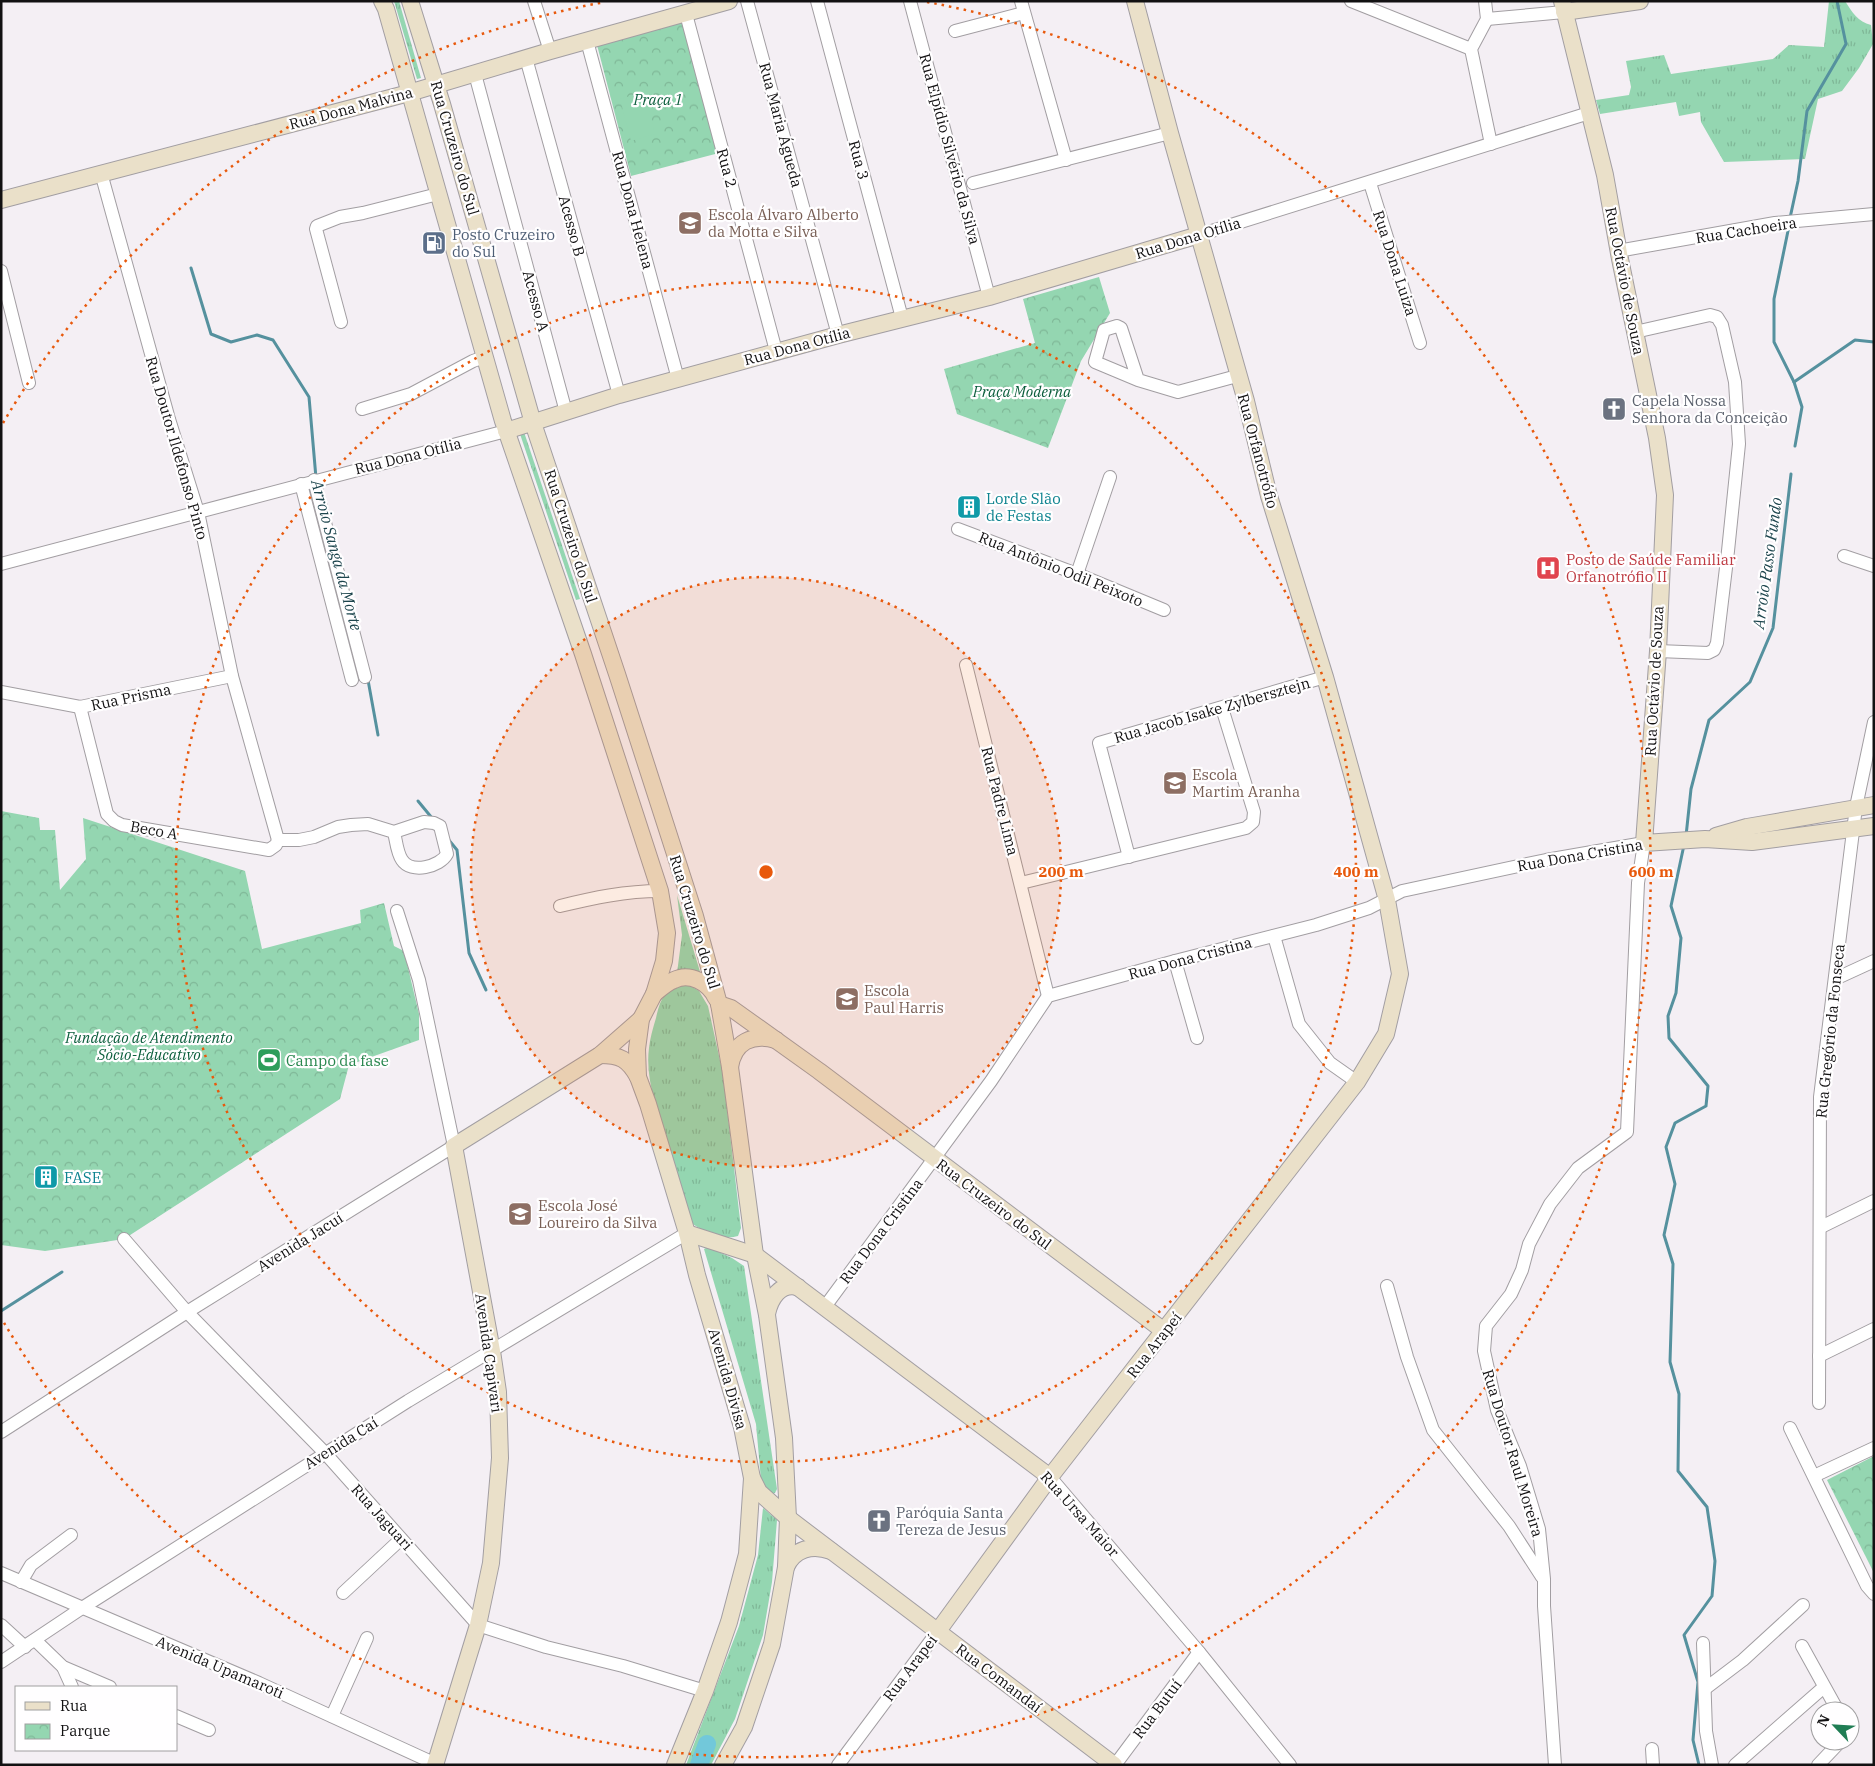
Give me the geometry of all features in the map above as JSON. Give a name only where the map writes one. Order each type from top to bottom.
[{"type":"street","name":"Rua Cruzeiro do Sul","points":[[382,1],[386,9],[506,431],[583,654],[660,890],[667,933],[664,961],[654,994]]},
{"type":"street","name":"Rua Cruzeiro do Sul","points":[[410,1],[437,85],[533,423],[695,916],[719,1004],[731,1008],[776,1040],[1164,1331]]},
{"type":"street","points":[[534,1],[550,51]]},
{"type":"street","name":"Rua Dona Malvina","points":[[1,200],[409,93],[729,1]]},
{"type":"street","name":"Rua Maria Águeda","points":[[747,1],[838,335]]},
{"type":"street","name":"Rua 3","points":[[817,1],[902,318]]},
{"type":"street","name":"Rua Elpídio Silvério da Silva","points":[[910,1],[989,297]]},
{"type":"street","name":"Rua Orfanotrófio","points":[[1135,1],[1170,133],[1246,400],[1270,496],[1325,677],[1387,900]]},
{"type":"street","points":[[1351,1],[1470,49]]},
{"type":"street","points":[[1485,1],[1487,19],[1470,49],[1492,144]]},
{"type":"street","points":[[1487,19],[1563,6],[1640,1]]},
{"type":"street","name":"Rua Octávio de Souza","points":[[1563,6],[1610,200],[1618,251],[1657,438],[1666,495],[1658,651],[1644,843],[1638,884],[1627,1132]]},
{"type":"street","points":[[955,31],[1022,7],[1066,160]]},
{"type":"street","name":"Rua 2","points":[[686,14],[776,351]]},
{"type":"street","name":"Rua Dona Helena","points":[[587,41],[678,379]]},
{"type":"street","name":"Acesso B","points":[[526,58],[619,395]]},
{"type":"street","name":"Acesso A","points":[[475,74],[566,412]]},
{"type":"street","name":"Rua Dona Otília","points":[[1,564],[506,431],[619,395],[776,351],[989,297],[1370,183],[1589,113]]},
{"type":"street","points":[[973,184],[1170,133]]},
{"type":"street","name":"Rua Doutor Ildefonso Pinto","points":[[101,174],[168,419],[198,512],[232,676],[278,840]]},
{"type":"street","name":"Rua Dona Luiza","points":[[1370,183],[1420,342]]},
{"type":"street","points":[[341,322],[316,229],[317,226],[340,217],[438,194]]},
{"type":"street","name":"Rua Cachoeira","points":[[1618,251],[1775,223],[1874,214]]},
{"type":"street","points":[[1,271],[29,383]]},
{"type":"street","points":[[1635,332],[1710,315],[1717,318],[1722,325],[1735,382],[1738,450],[1717,643],[1714,650],[1708,653],[1658,651]]},
{"type":"street","points":[[362,409],[411,394],[484,357]]},
{"type":"street","points":[[1138,380],[1178,392],[1238,376]]},
{"type":"street","points":[[1077,574],[1110,477]]},
{"type":"street","points":[[307,482],[365,677]]},
{"type":"street","points":[[307,482],[352,680]]},
{"type":"street","name":"Rua Antônio Odil Peixoto","points":[[958,529],[1077,574],[1164,610]]},
{"type":"street","points":[[1844,556],[1874,566]]},
{"type":"street","name":"Rua Padre Lima","points":[[966,665],[1048,996]]},
{"type":"street","name":"Rua Prisma","points":[[1,692],[80,707],[232,676]]},
{"type":"street","name":"Rua Jacob Isake Zylbersztejn","points":[[1129,857],[1099,742],[1325,677]]},
{"type":"street","name":"Beco A","points":[[80,707],[102,798],[107,814],[114,821],[269,850],[276,846],[278,840]]},
{"type":"street","points":[[1021,883],[1246,828],[1253,822],[1254,812],[1222,708]]},
{"type":"street","name":"Rua Gregório da Fonseca","points":[[1819,1404],[1820,1097],[1856,807],[1874,722]]},
{"type":"street","points":[[1691,840],[1747,827],[1874,805]]},
{"type":"street","points":[[278,840],[300,840],[314,837],[338,827],[368,824],[394,832],[424,822],[440,826],[447,854],[438,864],[416,868],[408,865],[401,859],[394,832]]},
{"type":"street","points":[[1691,840],[1752,842],[1874,826]]},
{"type":"street","name":"Rua Dona Cristina","points":[[824,1308],[991,1081],[1048,996],[1274,936],[1360,911],[1387,900],[1402,891],[1546,860],[1644,843],[1691,840]]},
{"type":"street","points":[[560,906],[611,894],[660,890]]},
{"type":"street","name":"Rua Arapeí","points":[[838,1765],[1050,1477],[1358,1082],[1386,1034],[1400,974],[1387,900]]},
{"type":"street","name":"Avenida Capivari","points":[[397,911],[419,980],[454,1146],[498,1392],[500,1458],[491,1563],[478,1625],[436,1764]]},
{"type":"street","points":[[1274,936],[1299,1024],[1330,1062],[1358,1082]]},
{"type":"street","points":[[1175,961],[1197,1038]]},
{"type":"street","points":[[1835,979],[1874,961]]},
{"type":"street","points":[[654,994],[675,979],[686,978],[698,980],[707,986],[714,993],[719,1004],[730,1067],[754,1255],[767,1315],[784,1438],[788,1518],[786,1567],[772,1644],[748,1730],[723,1765]]},
{"type":"street","name":"Avenida Divisa","points":[[654,994],[641,1019],[637,1049],[638,1077],[687,1233],[742,1427],[752,1478],[747,1554],[729,1622],[705,1691],[675,1765]]},
{"type":"street","name":"Avenida Jacuí","points":[[1,1432],[187,1312],[600,1055],[641,1019]]},
{"type":"street","points":[[730,1067],[732,1057],[738,1047],[746,1041],[756,1037],[776,1040]]},
{"type":"street","points":[[600,1055],[612,1055],[628,1062],[638,1077]]},
{"type":"street","name":"Rua Doutor Raul Moreira","points":[[1555,1765],[1544,1606],[1544,1579],[1539,1529],[1520,1466],[1495,1402],[1484,1351],[1486,1326],[1511,1294],[1522,1270],[1529,1244],[1550,1204],[1578,1168],[1627,1132]]},
{"type":"street","points":[[1821,1227],[1874,1201]]},
{"type":"street","name":"Rua Ursa Maior","points":[[687,1233],[754,1255],[1050,1477],[1199,1652],[1290,1765]]},
{"type":"street","name":"Avenida Caí","points":[[1,1662],[325,1453],[687,1233]]},
{"type":"street","name":"Rua Jaguari","points":[[124,1239],[187,1312],[325,1453],[478,1625]]},
{"type":"street","points":[[767,1315],[769,1305],[774,1296],[788,1286],[798,1288]]},
{"type":"street","points":[[1387,1286],[1407,1357],[1433,1430],[1509,1526],[1544,1579]]},
{"type":"street","points":[[1819,1356],[1874,1329]]},
{"type":"street","points":[[1790,1428],[1872,1587]]},
{"type":"street","points":[[1814,1476],[1874,1448]]},
{"type":"street","name":"Rua Comandaí","points":[[752,1478],[759,1492],[788,1518],[1115,1765]]},
{"type":"street","points":[[21,1582],[31,1565],[71,1535]]},
{"type":"street","points":[[343,1593],[401,1539]]},
{"type":"street","points":[[786,1567],[794,1554],[800,1550],[817,1548],[833,1552]]},
{"type":"street","name":"Avenida Upamaroti","points":[[1,1573],[259,1683],[436,1764]]},
{"type":"street","points":[[1706,1688],[1743,1660],[1802,1605]]},
{"type":"street","points":[[1,1625],[63,1667],[108,1686]]},
{"type":"street","points":[[478,1625],[546,1647],[622,1666],[705,1691]]},
{"type":"street","points":[[332,1716],[367,1638]]},
{"type":"street","points":[[1702,1643],[1706,1688],[1706,1731],[1712,1765]]},
{"type":"street","points":[[1802,1646],[1832,1701]]},
{"type":"street","name":"Rua Butuí","points":[[1115,1765],[1199,1652]]},
{"type":"street","points":[[63,1667],[72,1686]]},
{"type":"street","points":[[1735,1765],[1824,1687]]},
{"type":"street","points":[[178,1717],[208,1730]]},
{"type":"street","points":[[1652,1749],[1653,1765]]},
{"type":"street","points":[[1818,1765],[1831,1751]]},
{"type":"green space","points":[[394,1],[399,1],[421,78],[417,79]]},
{"type":"green space","points":[[1829,1],[1845,1],[1859,19],[1871,25],[1873,44],[1859,68],[1842,91],[1818,99],[1805,159],[1724,162],[1701,122],[1700,112],[1679,116],[1676,102],[1600,114],[1596,100],[1629,95],[1631,87],[1626,61],[1664,55],[1671,74],[1773,59],[1789,45],[1824,47]]},
{"type":"green space","name":"Praça 1","points":[[685,22],[719,153],[631,176],[597,45]]},
{"type":"green space","points":[[644,92],[655,134],[631,141],[620,99]]},
{"type":"green space","name":"Praça Moderna","points":[[1099,277],[1110,313],[1081,361],[1048,448],[957,414],[944,369],[1035,343],[1023,299]]},
{"type":"green space","points":[[524,432],[580,599],[576,600],[520,434]]},
{"type":"green space","name":"Fundação de Atendimento Sócio-Educativo","points":[[1,811],[39,818],[40,830],[55,830],[60,890],[86,859],[83,818],[245,871],[262,949],[361,923],[360,910],[384,903],[394,946],[404,951],[419,1014],[419,1040],[349,1065],[340,1099],[124,1239],[45,1251],[1,1245]]},
{"type":"green space","points":[[677,895],[701,975],[677,973],[682,935]]},
{"type":"green space","points":[[682,985],[691,986],[699,991],[708,1006],[723,1074],[741,1228],[738,1236],[719,1236],[706,1232],[690,1222],[652,1093],[648,1059],[649,1044],[659,1006],[666,993]]},
{"type":"green space","name":"Campo da fase","points":[[282,1043],[290,1066],[255,1077],[248,1055]]},
{"type":"green space","points":[[708,1247],[744,1266],[777,1489],[775,1493],[771,1494],[761,1480],[756,1424],[704,1249]]},
{"type":"green space","points":[[1874,1456],[1874,1573],[1827,1480]]},
{"type":"green space","points":[[763,1508],[777,1520],[772,1582],[763,1635],[735,1719],[711,1765],[704,1765],[712,1743],[703,1741],[694,1765],[686,1765],[739,1626],[758,1555]]},
{"type":"waterway","name":"Arroio Passo Fundo","points":[[1790,218],[1798,181],[1807,111],[1846,44],[1837,1]]},
{"type":"waterway","name":"Arroio Passo Fundo","points":[[1789,226],[1774,299],[1774,342],[1794,382],[1802,407],[1795,446]]},
{"type":"waterway","name":"Arroio Sanga da Morte","points":[[191,268],[211,334],[231,342],[257,335],[273,340],[309,397],[316,478]]},
{"type":"waterway","points":[[1794,382],[1855,340],[1874,342]]},
{"type":"waterway","name":"Arroio Passo Fundo","points":[[1686,836],[1691,789],[1709,720],[1750,682],[1773,628],[1791,474]]},
{"type":"waterway","name":"Arroio Sanga da Morte","points":[[368,680],[378,735]]},
{"type":"waterway","name":"Arroio Sanga da Morte","points":[[418,801],[432,818]]},
{"type":"waterway","name":"Arroio Sanga da Morte","points":[[448,839],[457,850],[469,953],[486,990]]},
{"type":"waterway","name":"Arroio Passo Fundo","points":[[1684,845],[1671,906],[1681,938],[1676,993],[1668,1016],[1669,1038],[1708,1086],[1706,1106],[1675,1123],[1666,1147],[1675,1184],[1664,1235],[1673,1264],[1670,1362],[1679,1394],[1678,1471],[1707,1507],[1715,1561],[1712,1596],[1684,1635],[1698,1682],[1693,1740],[1699,1765]]},
{"type":"waterway","points":[[1,1311],[62,1272]]},
{"type":"waterway","name":"Arroio Sanga da Morte","points":[[699,1765],[707,1744]]},
{"type":"place","name":"Escola Álvaro Alberto da Motta e Silva","points":[[690,223]]},
{"type":"place","name":"Posto Cruzeiro do Sul","points":[[434,243]]},
{"type":"place","name":"Capela Nossa Senhora da Conceição","points":[[1614,409]]},
{"type":"place","name":"Lorde Slão de Festas","points":[[969,507]]},
{"type":"place","name":"Posto de Saúde Familiar Orfanotrófio II","points":[[1548,568]]},
{"type":"place","name":"Escola Martim Aranha","points":[[1175,783]]},
{"type":"place","name":"Escola Paul Harris","points":[[847,999]]},
{"type":"place","name":"Campo da fase","points":[[269,1060]]},
{"type":"place","name":"FASE","points":[[46,1177]]},
{"type":"place","name":"Escola José Loureiro da Silva","points":[[520,1214]]},
{"type":"place","name":"Paróquia Santa Tereza de Jesus","points":[[879,1521]]}]
